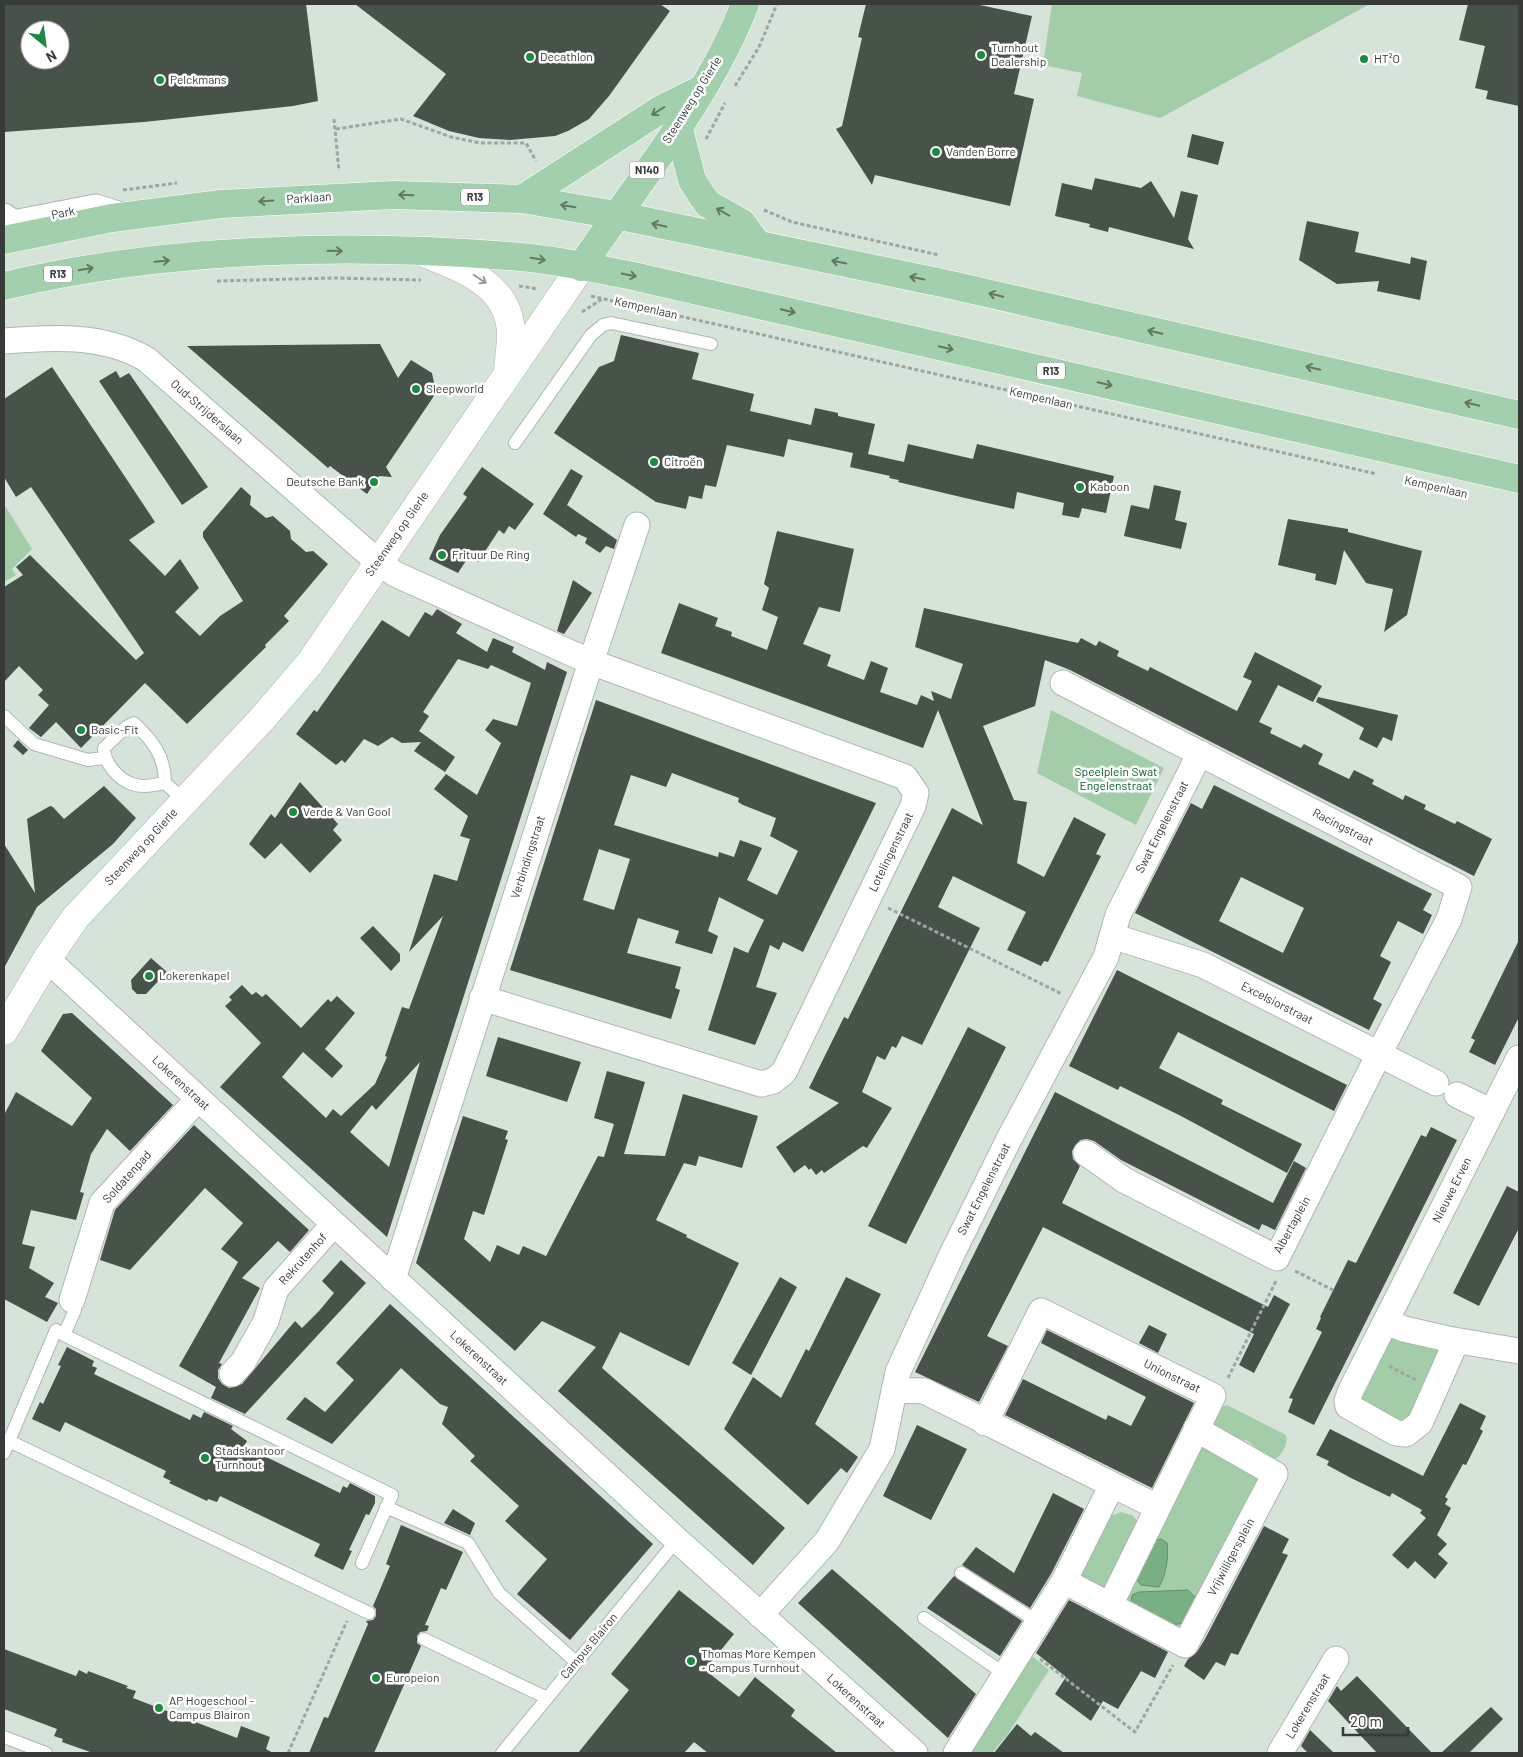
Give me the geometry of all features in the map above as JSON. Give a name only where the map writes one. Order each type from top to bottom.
[{"type":"main road","name":"Steenweg op Gierle","points":[[581,267],[702,89],[731,35],[745,4]]},
{"type":"main road","points":[[522,199],[662,108],[702,89]]},
{"type":"main road","points":[[678,126],[692,180],[702,196],[708,204],[742,223],[758,245]]},
{"type":"main road","name":"Parklaan","points":[[4,240],[124,216],[221,204],[332,196],[394,195],[522,199],[616,215]]},
{"type":"main road","name":"R13","points":[[616,215],[947,284],[1519,414]]},
{"type":"main road","name":"R13","points":[[4,286],[113,265],[267,252],[420,252],[522,257],[633,276],[1519,479]]},
{"type":"street","name":"Park","points":[[4,216],[13,223],[96,207],[124,216]]},
{"type":"street","points":[[420,252],[469,271],[488,284],[504,304],[510,324],[508,373]]},
{"type":"street","name":"Steenweg op Gierle","points":[[4,1031],[47,959],[76,918],[261,720],[310,663],[581,267]]},
{"type":"street","name":"Oud-Strijderslaan","points":[[4,341],[46,338],[94,341],[132,351],[146,359],[378,562]]},
{"type":"street","points":[[378,562],[395,574],[592,662],[637,525]]},
{"type":"street","name":"Lotelingenstraat","points":[[482,998],[761,1084],[773,1081],[784,1072],[913,806],[916,793],[905,777],[592,662]]},
{"type":"street","name":"Verbindingstraat","points":[[393,1278],[592,662]]},
{"type":"street","name":"Racingstraat","points":[[1063,683],[1459,887],[1449,919],[1379,1054]]},
{"type":"street","name":"Swat Engelenstraat","points":[[760,1615],[827,1541],[882,1449],[898,1372],[952,1254],[1009,1140],[1083,1004],[1106,957],[1118,915],[1200,753]]},
{"type":"street","name":"Excelsiorstraat","points":[[1112,936],[1203,966],[1492,1112]]},
{"type":"street","name":"Lokerenstraat","points":[[47,959],[677,1540],[909,1751]]},
{"type":"street","name":"Albertaplein","points":[[1086,1153],[1124,1180],[1277,1258],[1379,1054]]},
{"type":"street","name":"Nieuwe Erven","points":[[1448,1339],[1452,1350],[1448,1363],[1420,1423],[1406,1434],[1396,1433],[1348,1406],[1347,1401],[1519,1058]]},
{"type":"street","name":"Soldatenpad","points":[[72,1300],[102,1204],[198,1099]]},
{"type":"street","name":"Rekrutenhof","points":[[232,1374],[243,1362],[266,1321],[276,1289],[334,1224]]},
{"type":"street","name":"Unionstraat","points":[[985,1423],[1040,1311],[1213,1396],[1157,1507]]},
{"type":"street","points":[[1386,1322],[1404,1329],[1448,1339],[1519,1351]]},
{"type":"street","points":[[894,1390],[924,1391],[1157,1507],[1110,1605]]},
{"type":"street","name":"Vrijwilligersplein","points":[[1185,1645],[1275,1474],[1196,1430]]},
{"type":"street","points":[[956,1753],[1064,1581],[1112,1485]]},
{"type":"street","points":[[1064,1581],[1185,1645]]},
{"type":"street","name":"Lokerenstraat","points":[[1281,1753],[1336,1659]]},
{"type":"lane","points":[[515,443],[591,335],[603,325],[611,323],[711,344]]},
{"type":"lane","points":[[4,716],[34,744],[88,760],[104,758]]},
{"type":"lane","points":[[165,783],[148,786],[133,784],[116,774],[104,758],[104,748],[126,727],[134,723],[160,752],[165,768],[165,783],[184,801]]},
{"type":"lane","points":[[64,1335],[75,1310],[72,1300]]},
{"type":"lane","points":[[362,1563],[392,1494],[56,1330],[6,1447],[369,1613]]},
{"type":"lane","points":[[386,1507],[468,1543],[500,1593],[576,1662]]},
{"type":"lane","name":"Campus Blairon","points":[[502,1753],[677,1540]]},
{"type":"lane","points":[[961,1573],[1038,1622]]},
{"type":"lane","points":[[924,1618],[1006,1674]]},
{"type":"lane","points":[[424,1639],[547,1698]]},
{"type":"lane","points":[[4,1737],[46,1753]]},
{"type":"path","points":[[334,119],[339,171]]},
{"type":"path","points":[[336,129],[401,119],[451,137],[480,142],[526,144],[538,165]]},
{"type":"path","points":[[760,210],[778,214],[792,222],[944,256]]},
{"type":"path","points":[[215,281],[333,278],[427,280]]},
{"type":"path","points":[[488,284],[528,287],[562,294]]},
{"type":"path","name":"Kempenlaan","points":[[562,294],[587,295],[624,303],[1383,475]]},
{"type":"path","points":[[869,899],[1083,1004]]},
{"type":"path","points":[[1277,1258],[1290,1268],[1333,1290]]},
{"type":"path","points":[[1213,1396],[1223,1389],[1277,1279],[1277,1258]]},
{"type":"path","points":[[1389,1366],[1417,1381],[1413,1389]]},
{"type":"path","points":[[288,1753],[346,1621],[352,1624]]},
{"type":"path","points":[[1024,1646],[1134,1732],[1185,1645]]},
{"type":"green space","points":[[1052,4],[1370,4],[1160,118],[1077,96],[1082,73],[1043,65]]},
{"type":"green space","points":[[4,504],[32,549],[12,569],[16,575],[4,582]]},
{"type":"green space","name":"Speelplein Swat Engelenstraat","points":[[1051,710],[1164,768],[1136,825],[1037,773]]},
{"type":"green space","points":[[1386,1322],[1448,1339],[1414,1430],[1349,1394]]},
{"type":"green space","points":[[1227,1405],[1286,1435],[1286,1444],[1277,1458],[1270,1459],[1248,1441],[1224,1435],[1213,1429],[1213,1421],[1216,1414],[1223,1406]]},
{"type":"green space","points":[[1201,1447],[1207,1447],[1257,1475],[1259,1481],[1192,1616],[1179,1629],[1124,1599]]},
{"type":"green space","points":[[1121,1512],[1132,1515],[1139,1523],[1107,1590],[1086,1583],[1081,1572],[1108,1517]]},
{"type":"green space","points":[[1026,1651],[1049,1670],[1008,1734],[992,1753],[960,1753]]},
{"type":"shaded area","points":[[1161,1539],[1167,1543],[1168,1554],[1165,1571],[1159,1587],[1141,1585],[1136,1578],[1153,1540]]},
{"type":"shaded area","points":[[1188,1590],[1195,1597],[1195,1604],[1185,1621],[1178,1624],[1162,1621],[1131,1604],[1132,1595],[1139,1592]]},
{"type":"building","name":"Pelckmans","points":[[4,4],[306,4],[318,101],[293,106],[144,122],[4,132]]},
{"type":"building","name":"Decathlon","points":[[355,4],[660,4],[670,11],[609,96],[589,119],[555,136],[510,140],[479,138],[449,131],[413,116],[446,74]]},
{"type":"building","name":"Vanden Borre","points":[[866,4],[975,4],[1032,16],[1014,94],[1034,99],[1010,206],[875,175],[872,185],[836,129],[842,126],[862,38],[858,37]]},
{"type":"building","points":[[1468,4],[1519,4],[1519,106],[1486,99],[1488,91],[1475,88],[1485,46],[1459,40]]},
{"type":"building","points":[[1192,134],[1224,142],[1218,165],[1187,157]]},
{"type":"building","points":[[1095,178],[1141,188],[1151,181],[1174,218],[1181,191],[1198,195],[1188,239],[1194,249],[1109,227],[1108,232],[1089,227],[1090,224],[1055,216],[1062,183],[1092,190]]},
{"type":"building","points":[[1307,221],[1359,232],[1355,252],[1410,264],[1411,257],[1427,261],[1420,300],[1377,291],[1379,281],[1337,284],[1299,260]]},
{"type":"building","points":[[621,335],[699,353],[692,379],[754,394],[750,411],[811,425],[815,408],[838,413],[838,416],[875,424],[868,454],[904,462],[908,444],[973,459],[977,444],[1114,476],[1106,513],[1082,508],[1079,518],[1062,515],[1064,503],[1017,492],[1014,509],[965,498],[898,482],[899,480],[889,478],[890,476],[850,467],[853,453],[788,439],[784,457],[727,445],[716,487],[705,485],[702,499],[689,496],[686,509],[656,502],[554,433],[599,367],[614,361]]},
{"type":"building","points":[[380,344],[398,378],[411,360],[432,373],[436,393],[386,467],[392,477],[379,476],[367,494],[330,466],[328,468],[187,346]]},
{"type":"building","points":[[52,367],[155,522],[129,540],[165,576],[180,559],[199,588],[175,612],[200,636],[220,616],[243,601],[203,537],[203,532],[241,487],[251,496],[250,505],[266,518],[273,516],[290,531],[291,539],[306,552],[313,551],[328,564],[284,616],[289,621],[265,645],[266,647],[187,724],[145,683],[81,748],[56,722],[41,737],[29,728],[49,705],[38,695],[43,690],[19,666],[4,682],[4,587],[23,575],[16,567],[30,555],[136,660],[144,653],[31,487],[16,497],[4,477],[4,399]]},
{"type":"building","points":[[116,371],[120,378],[129,373],[208,487],[182,505],[99,381]]},
{"type":"building","points":[[482,467],[534,504],[515,530],[509,526],[504,534],[499,530],[478,562],[469,556],[458,573],[429,559],[440,535],[467,497],[463,494]]},
{"type":"building","points":[[571,469],[583,476],[567,505],[617,540],[614,549],[606,546],[600,553],[585,543],[587,538],[578,534],[576,537],[543,514]]},
{"type":"building","points":[[1154,485],[1181,491],[1175,520],[1187,523],[1181,549],[1124,536],[1131,505],[1149,509]]},
{"type":"building","points":[[1288,519],[1348,529],[1348,532],[1422,551],[1407,615],[1384,632],[1393,589],[1366,583],[1344,550],[1336,585],[1315,580],[1316,574],[1278,565]]},
{"type":"building","points":[[777,531],[854,549],[840,612],[819,607],[803,644],[831,655],[827,666],[864,680],[871,661],[888,668],[880,692],[917,705],[921,695],[934,701],[931,691],[951,699],[963,664],[915,647],[924,608],[1078,643],[1081,638],[1096,646],[1099,641],[1119,651],[1117,656],[1148,671],[1150,667],[1237,711],[1252,681],[1243,677],[1255,652],[1322,686],[1313,702],[1278,685],[1259,722],[1272,728],[1270,733],[1301,748],[1304,744],[1323,754],[1318,764],[1349,779],[1354,770],[1374,780],[1372,784],[1403,800],[1405,795],[1426,805],[1424,809],[1455,824],[1457,821],[1492,839],[1474,876],[1070,670],[1045,660],[1035,706],[983,726],[1014,800],[1027,802],[1017,863],[1044,877],[1074,817],[1106,834],[1096,854],[1101,856],[1048,962],[1044,961],[1041,966],[1007,950],[1026,912],[953,876],[938,907],[980,928],[922,1045],[902,1036],[896,1048],[892,1046],[885,1060],[877,1056],[862,1092],[892,1108],[867,1148],[863,1146],[824,1173],[822,1170],[816,1175],[811,1168],[809,1170],[805,1165],[794,1173],[776,1147],[839,1103],[809,1088],[844,1017],[848,1019],[952,808],[983,825],[938,710],[923,748],[661,653],[679,603],[718,618],[715,626],[732,632],[731,636],[767,650],[778,617],[762,610],[769,588],[764,584]]},
{"type":"building","points":[[573,580],[592,593],[564,634],[557,631]]},
{"type":"building","points":[[437,609],[462,624],[456,633],[487,652],[493,638],[514,647],[512,652],[545,670],[547,662],[567,672],[387,1237],[220,1087],[261,1043],[225,1006],[232,1000],[229,997],[242,985],[252,995],[256,992],[262,997],[266,994],[301,1028],[328,999],[331,1002],[337,996],[355,1013],[325,1049],[343,1066],[332,1078],[303,1052],[282,1077],[326,1118],[333,1109],[341,1116],[375,1084],[387,1057],[385,1056],[402,1007],[409,1009],[443,916],[409,952],[434,874],[457,881],[470,839],[460,836],[468,816],[434,789],[446,774],[477,795],[501,743],[485,730],[493,719],[517,726],[531,683],[491,665],[488,669],[458,659],[423,712],[429,716],[419,731],[455,757],[445,772],[414,751],[421,742],[402,743],[392,737],[378,746],[364,739],[345,763],[342,760],[336,765],[296,734],[314,710],[317,712],[382,620],[409,637],[425,612],[432,616]],"holes":[[[420,1062],[389,1167],[350,1132],[372,1105],[376,1110]]]},
{"type":"building","points":[[1318,697],[1398,715],[1392,741],[1383,737],[1377,748],[1359,739],[1364,728],[1316,702]]},
{"type":"building","points":[[596,700],[876,803],[803,952],[783,942],[779,950],[770,945],[756,987],[777,993],[755,1045],[708,1030],[734,947],[748,953],[764,920],[719,897],[708,931],[718,936],[712,954],[675,943],[679,931],[638,918],[627,953],[681,967],[675,988],[680,990],[671,1019],[510,970]],"holes":[[[672,773],[739,798],[738,802],[743,805],[776,818],[770,836],[798,851],[777,895],[747,880],[762,848],[740,840],[734,857],[719,852],[718,857],[614,825],[631,775],[666,787]],[[599,849],[630,859],[614,910],[583,900]]]},
{"type":"building","points":[[18,740],[28,750],[23,755],[13,746]]},
{"type":"building","points":[[300,782],[338,824],[333,830],[342,840],[310,873],[281,843],[265,859],[249,844],[271,814],[275,818]]},
{"type":"building","points":[[1214,785],[1432,894],[1423,910],[1432,915],[1423,934],[1398,921],[1380,956],[1391,962],[1373,999],[1382,1004],[1369,1030],[1135,913],[1191,803],[1202,809]],"holes":[[[1241,877],[1304,908],[1283,953],[1219,921]]]},
{"type":"building","points":[[104,786],[136,818],[113,844],[37,907],[4,968],[4,844],[35,893],[27,819],[50,806],[64,819]]},
{"type":"building","points":[[373,926],[400,954],[400,961],[391,971],[360,938]]},
{"type":"building","points":[[1519,940],[1519,1017],[1495,1065],[1469,1052],[1475,1040],[1471,1038]]},
{"type":"building","name":"Lokerenkapel","points":[[151,958],[167,972],[146,994],[137,994],[132,989],[131,980]]},
{"type":"building","points":[[1117,970],[1347,1085],[1334,1111],[1178,1032],[1159,1068],[1223,1100],[1221,1104],[1302,1144],[1287,1173],[1181,1116],[1120,1086],[1118,1090],[1069,1066]]},
{"type":"building","points":[[72,1013],[173,1105],[130,1151],[107,1129],[91,1154],[80,1192],[84,1193],[76,1220],[31,1210],[22,1244],[35,1247],[29,1268],[54,1283],[45,1297],[58,1303],[47,1322],[4,1299],[4,1115],[16,1092],[72,1126],[92,1098],[41,1051],[63,1014]]},
{"type":"building","points":[[968,1027],[1006,1047],[906,1244],[868,1226]]},
{"type":"building","points":[[498,1037],[581,1062],[567,1102],[486,1076]]},
{"type":"building","points":[[607,1071],[645,1082],[624,1154],[665,1156],[683,1094],[758,1116],[742,1168],[699,1156],[696,1166],[684,1163],[656,1220],[739,1263],[689,1366],[620,1332],[602,1368],[785,1528],[753,1565],[558,1391],[596,1347],[542,1321],[515,1351],[416,1263],[463,1116],[508,1131],[505,1139],[508,1140],[484,1215],[473,1211],[464,1239],[490,1262],[497,1245],[519,1255],[523,1246],[546,1256],[598,1156],[604,1157],[614,1124],[594,1118]]},
{"type":"building","points":[[1055,1092],[1273,1203],[1294,1161],[1306,1168],[1275,1230],[1262,1224],[1259,1230],[1121,1160],[1094,1141],[1080,1140],[1072,1151],[1073,1159],[1080,1166],[1062,1203],[1268,1307],[1274,1295],[1290,1304],[1254,1373],[1239,1365],[1254,1334],[1043,1227],[987,1336],[1008,1346],[979,1402],[915,1372]]},
{"type":"building","points":[[194,1125],[309,1230],[290,1252],[278,1241],[242,1278],[260,1288],[219,1363],[222,1364],[218,1370],[218,1378],[222,1384],[229,1388],[242,1384],[295,1321],[302,1328],[319,1311],[334,1293],[322,1281],[341,1260],[366,1283],[245,1414],[211,1398],[216,1387],[179,1366],[238,1262],[221,1249],[243,1223],[205,1188],[130,1270],[100,1260],[115,1210]]},
{"type":"building","points":[[1431,1127],[1457,1140],[1314,1425],[1288,1412],[1293,1399],[1289,1398],[1322,1332],[1316,1329],[1320,1317],[1348,1260],[1356,1263],[1421,1135],[1426,1137]]},
{"type":"building","points":[[1507,1186],[1519,1192],[1519,1228],[1479,1306],[1453,1293]]},
{"type":"building","points":[[780,1277],[797,1287],[751,1375],[732,1363]]},
{"type":"building","points":[[846,1277],[881,1294],[815,1424],[858,1457],[847,1473],[841,1468],[808,1505],[724,1429],[753,1377],[781,1398],[806,1349],[809,1351]]},
{"type":"building","points":[[390,1304],[653,1544],[570,1640],[517,1594],[547,1559],[505,1521],[519,1506],[470,1461],[475,1456],[442,1424],[448,1407],[440,1404],[401,1368],[332,1444],[286,1419],[305,1397],[325,1412],[354,1380],[336,1363]]},
{"type":"building","points":[[1149,1325],[1167,1334],[1158,1353],[1139,1343]]},
{"type":"building","points":[[1047,1330],[1194,1403],[1152,1488],[1005,1415],[1023,1379],[1106,1420],[1108,1415],[1131,1426],[1146,1397],[1041,1343]]},
{"type":"building","name":"Stadskantoor Turnhout","points":[[67,1347],[94,1361],[92,1366],[97,1368],[94,1374],[190,1420],[193,1414],[201,1418],[204,1412],[233,1426],[231,1429],[247,1441],[244,1446],[340,1493],[343,1486],[347,1488],[350,1483],[375,1496],[375,1503],[369,1515],[366,1514],[349,1550],[352,1551],[343,1570],[314,1556],[320,1544],[220,1496],[217,1502],[208,1499],[207,1501],[169,1483],[171,1481],[163,1477],[166,1471],[65,1422],[60,1432],[32,1419],[40,1402],[43,1404],[61,1366],[58,1365]]},
{"type":"building","points":[[1460,1403],[1486,1416],[1480,1429],[1483,1431],[1466,1465],[1463,1464],[1445,1497],[1448,1499],[1445,1504],[1451,1508],[1437,1535],[1447,1544],[1438,1554],[1448,1563],[1435,1579],[1415,1561],[1408,1569],[1392,1555],[1426,1518],[1420,1513],[1422,1510],[1392,1493],[1390,1497],[1351,1478],[1327,1465],[1329,1461],[1316,1455],[1330,1429],[1423,1476]]},
{"type":"building","points":[[917,1425],[967,1449],[931,1520],[883,1496]]},
{"type":"building","points":[[1053,1493],[1084,1509],[1051,1574],[1030,1608],[962,1565],[976,1547],[1014,1573]]},
{"type":"building","points":[[453,1509],[475,1523],[470,1535],[444,1523]]},
{"type":"building","name":"Europeion","points":[[401,1525],[463,1552],[446,1590],[441,1588],[425,1625],[429,1626],[427,1631],[420,1632],[417,1636],[417,1643],[421,1646],[374,1753],[309,1753],[324,1717],[328,1718],[368,1624],[366,1621],[373,1620],[376,1616],[376,1609],[373,1606],[390,1566],[386,1564]]},
{"type":"building","points":[[1264,1526],[1289,1539],[1282,1553],[1288,1555],[1238,1655],[1231,1653],[1225,1666],[1216,1662],[1204,1680],[1184,1666],[1188,1659],[1197,1652],[1205,1639]]},
{"type":"building","points":[[832,1569],[976,1694],[948,1738],[798,1603]]},
{"type":"building","points":[[954,1576],[1022,1621],[1000,1656],[927,1608]]},
{"type":"building","name":"Thomas More Kempen - Campus Turnhout","points":[[679,1590],[734,1634],[705,1670],[739,1697],[755,1677],[795,1710],[791,1716],[837,1753],[708,1753],[694,1742],[684,1753],[578,1753],[629,1690],[611,1674]]},
{"type":"building","points":[[1069,1600],[1168,1652],[1155,1678],[1141,1671],[1118,1709],[1103,1701],[1091,1721],[1055,1694],[1066,1677],[1036,1653]]},
{"type":"building","points":[[4,1649],[76,1676],[79,1670],[87,1674],[88,1671],[128,1686],[126,1688],[136,1691],[133,1698],[237,1738],[241,1726],[270,1737],[266,1749],[273,1753],[93,1753],[62,1742],[63,1739],[54,1736],[57,1729],[4,1709]]},
{"type":"building","points":[[1357,1676],[1432,1753],[1377,1753],[1328,1701],[1337,1686],[1341,1691]]},
{"type":"building","points":[[1491,1707],[1503,1719],[1469,1753],[1441,1753]]},
{"type":"building","points":[[1017,1724],[1031,1736],[1035,1732],[1064,1753],[994,1753]]},
{"type":"building","points":[[1310,1730],[1334,1753],[1308,1753],[1301,1746]]},
{"type":"place","name":"Turnhout Dealership","points":[[981,55]]},
{"type":"place","name":"Decathlon","points":[[530,57]]},
{"type":"place","name":"HT²O","points":[[1364,59]]},
{"type":"place","name":"Pelckmans","points":[[160,80]]},
{"type":"place","name":"Vanden Borre","points":[[936,152]]},
{"type":"place","name":"Sleepworld","points":[[416,389]]},
{"type":"place","name":"Citroën","points":[[654,462]]},
{"type":"place","name":"Deutsche Bank","points":[[374,482]]},
{"type":"place","name":"Kaboon","points":[[1080,487]]},
{"type":"place","name":"Frituur De Ring","points":[[442,555]]},
{"type":"place","name":"Basic-Fit","points":[[81,730]]},
{"type":"place","name":"Verde & Van Gool","points":[[293,812]]},
{"type":"place","name":"Lokerenkapel","points":[[149,976]]},
{"type":"place","name":"Stadskantoor Turnhout","points":[[205,1458]]},
{"type":"place","name":"Thomas More Kempen - Campus Turnhout","points":[[691,1661]]},
{"type":"place","name":"Europeion","points":[[376,1678]]},
{"type":"place","name":"AP Hogeschool - Campus Blairon","points":[[159,1708]]}]
